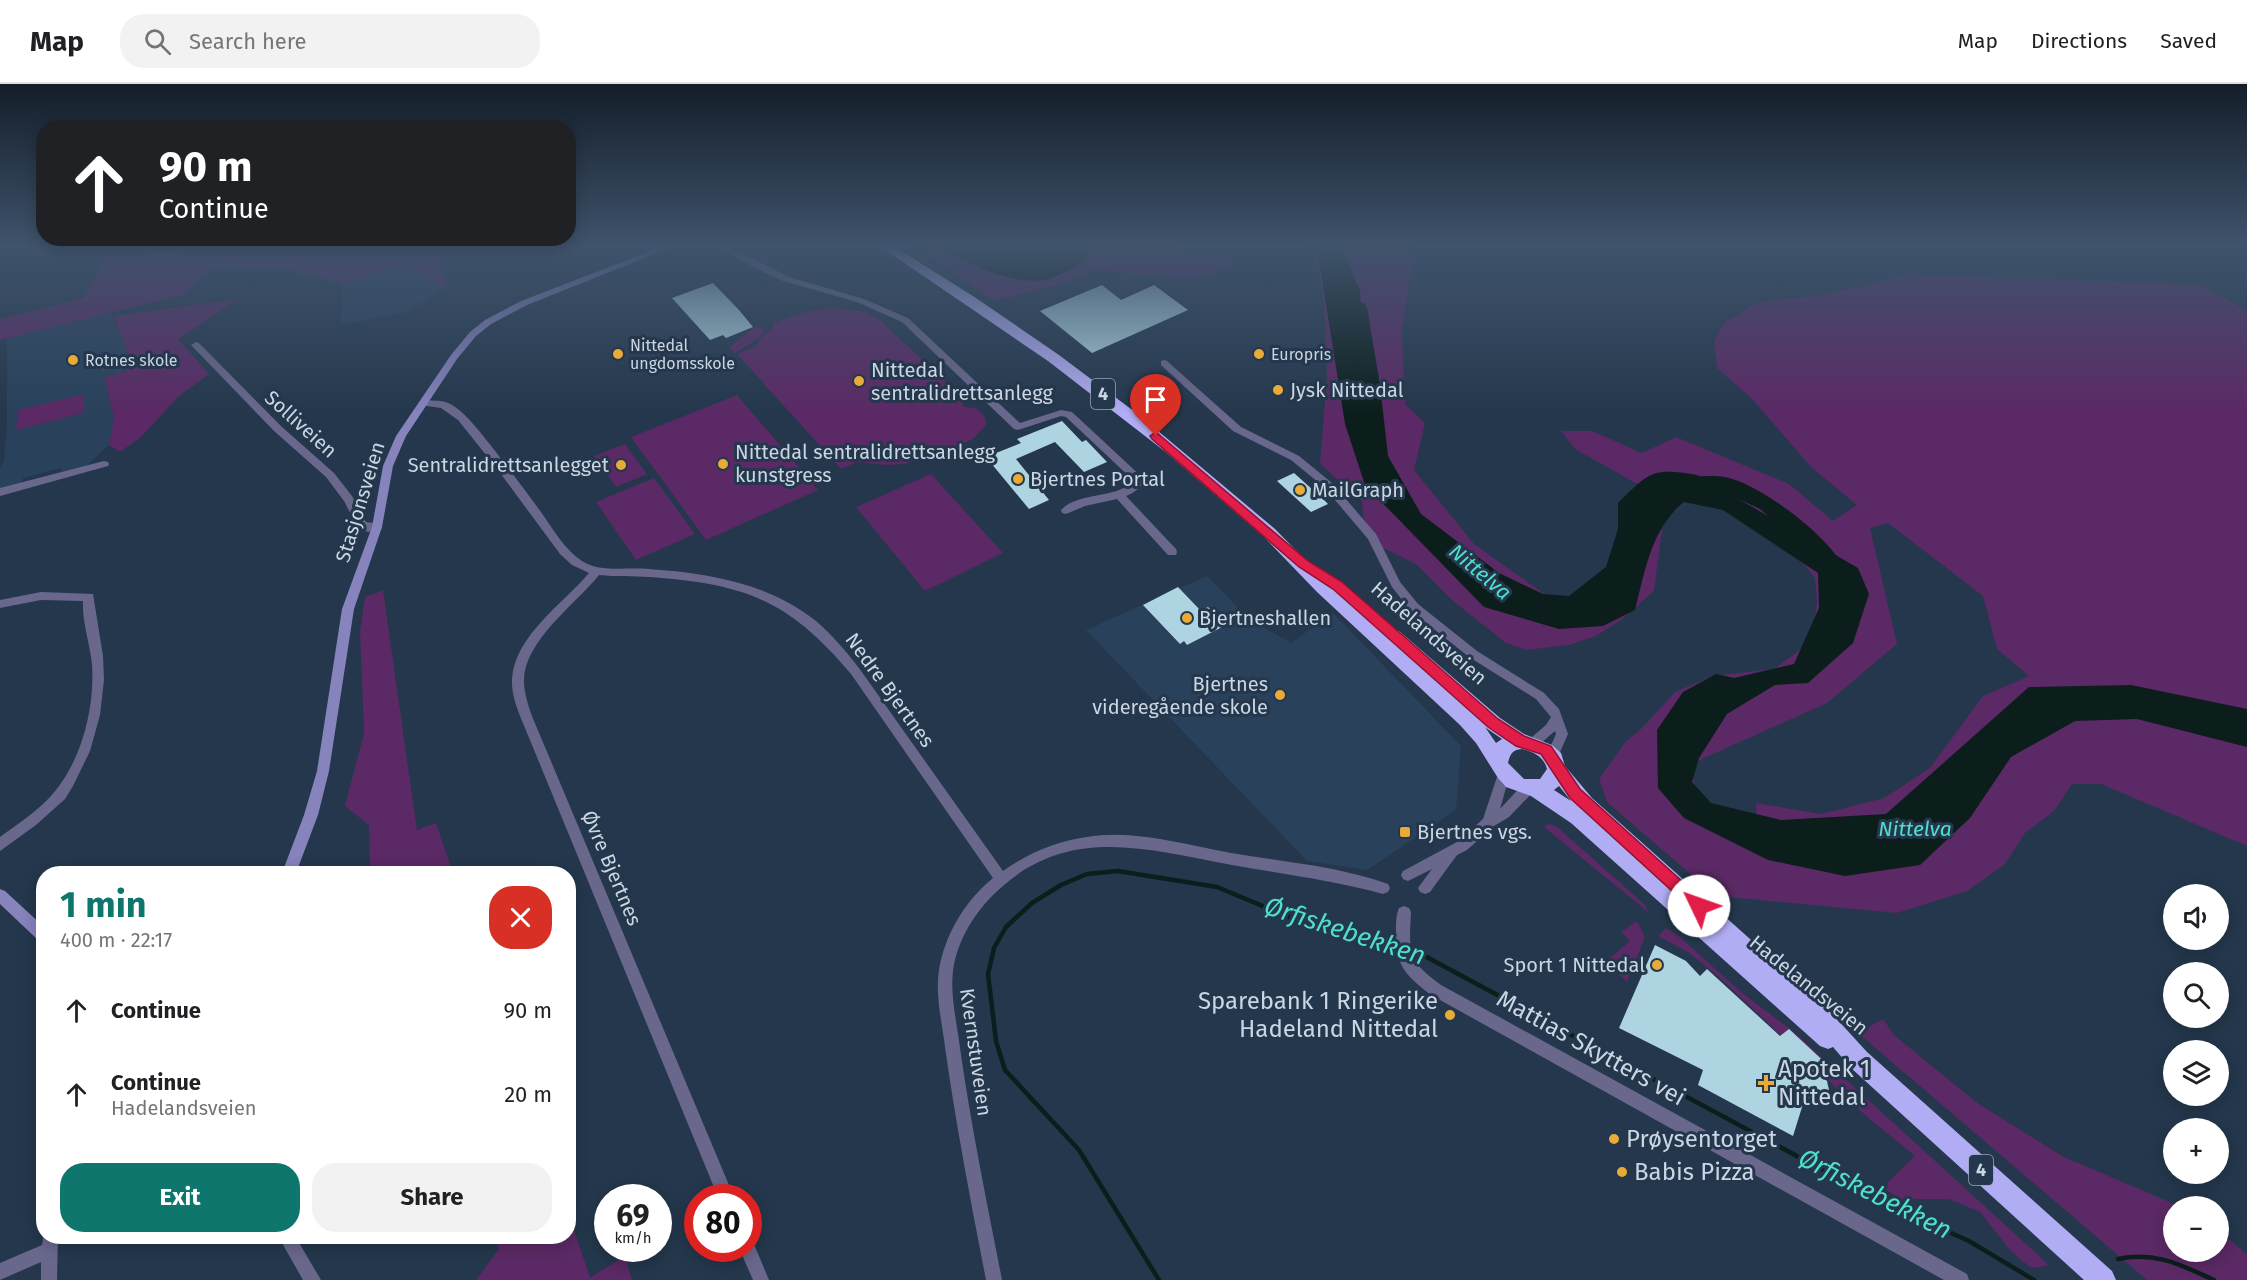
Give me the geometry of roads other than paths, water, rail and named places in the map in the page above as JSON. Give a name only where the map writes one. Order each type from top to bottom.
[{"type":"highway","name":"Hadelandsveien","points":[[976,303],[1108,398],[1204,477],[1303,564],[1337,586],[1481,714],[1526,742]]},
{"type":"highway","name":"Hadelandsveien","points":[[1303,564],[1323,588],[1467,720],[1484,740],[1502,768]]},
{"type":"highway","name":"4","points":[[1526,742],[1546,750],[1554,762]]},
{"type":"highway","points":[[1502,768],[1502,750],[1510,744],[1526,742]]},
{"type":"highway","name":"Hadelandsveien","points":[[1554,762],[1585,804],[1816,1012],[1859,1060],[2103,1280]]},
{"type":"highway","points":[[1532,788],[1549,783],[1555,776],[1554,762]]},
{"type":"highway","name":"4","points":[[1502,768],[1513,782],[1532,788]]},
{"type":"highway","name":"Hadelandsveien","points":[[1532,788],[1571,812],[1822,1034],[1859,1060]]},
{"type":"main road","name":"Stasjonsveien","points":[[292,866],[319,790],[329,738],[345,619],[352,593],[377,527],[388,466],[401,436],[460,349],[473,334],[495,318],[527,303]]},
{"type":"main road","points":[[0,895],[36,930]]},
{"type":"street","points":[[871,303],[905,320],[1018,427],[1061,413],[1069,414],[1140,481],[1130,490],[1119,495],[1077,505],[1066,510]]},
{"type":"street","name":"Solliveien","points":[[196,345],[278,429],[330,475],[348,499],[362,525],[368,528],[377,527]]},
{"type":"street","points":[[1164,363],[1237,429],[1295,458],[1328,485],[1372,537],[1396,584],[1414,607],[1473,654],[1540,696],[1551,706],[1562,734],[1554,762]]},
{"type":"street","points":[[423,403],[444,405],[459,415],[566,553],[582,566],[597,570]]},
{"type":"street","points":[[0,492],[104,464]]},
{"type":"street","points":[[1119,495],[1172,552]]},
{"type":"street","name":"Nedre Bjertnes","points":[[597,570],[662,573],[729,583],[765,595],[809,621],[833,643],[855,671],[1002,879]]},
{"type":"street","name":"Øvre Bjertnes","points":[[597,570],[532,644],[519,671],[519,688],[542,755],[721,1184]]},
{"type":"street","points":[[0,604],[41,596],[89,597],[89,618],[98,663],[99,690],[82,754],[72,777],[60,795],[0,845]]},
{"type":"street","points":[[1526,742],[1550,728],[1557,719]]},
{"type":"street","points":[[1489,822],[1502,768]]},
{"type":"street","points":[[1425,888],[1452,853],[1532,788]]},
{"type":"street","name":"Kvernstuveien","points":[[994,1280],[961,1106],[946,982],[948,958],[960,927],[981,897],[1021,866],[1054,851],[1086,842],[1113,841],[1139,843],[1269,865],[1383,888]]},
{"type":"street","points":[[1408,875],[1434,859],[1452,853]]},
{"type":"street","name":"Mattias Skytters vei","points":[[1404,912],[1401,945],[1406,959],[1420,979],[1448,998],[1961,1280]]},
{"type":"street","points":[[0,1272],[47,1244]]},
{"type":"street","points":[[49,1244],[49,1280]]},
{"type":"street","points":[[291,1244],[313,1280]]},
{"type":"street","points":[[753,1262],[760,1280]]},
{"type":"water","name":"Nittelva","points":[[1326,303],[1361,303],[1365,362],[1381,394],[1388,456],[1421,514],[1499,573],[1543,594],[1569,596],[1606,567],[1618,529],[1618,503],[1644,479],[1660,472],[1697,475],[1858,568],[1869,594],[1853,643],[1808,683],[1775,685],[1727,714],[1699,758],[1692,782],[1711,803],[1781,820],[1886,814],[2029,687],[2131,685],[2247,709],[2247,747],[2137,719],[2075,721],[2011,757],[1970,818],[1920,865],[1845,876],[1768,860],[1684,818],[1658,788],[1657,730],[1683,692],[1716,674],[1734,678],[1794,664],[1819,608],[1818,573],[1723,510],[1684,502],[1664,525],[1657,538],[1646,566],[1635,610],[1603,626],[1559,629],[1484,607],[1365,485],[1345,424]]},
{"type":"waterway","name":"Nittelva","points":[[1358,307],[1372,397]]},
{"type":"waterway","name":"Nittelva","points":[[1679,484],[1724,484],[1767,504],[1810,541],[1831,564]]},
{"type":"waterway","name":"Ørfiskebekken","points":[[1159,1280],[1079,1150],[1005,1070],[996,1041],[988,974],[994,948],[1006,927],[1032,903],[1061,885],[1087,874],[1118,871],[1217,887],[1294,919],[1341,934],[1401,946]]},
{"type":"waterway","name":"Ørfiskebekken","points":[[1408,947],[1888,1205],[1969,1241],[2034,1280]]},
{"type":"waterway","name":"Ørfiskebekken","points":[[2118,1259],[2156,1258],[2214,1280]]},
{"type":"place","name":"Nittedal ungdomsskole","points":[[618,354]]},
{"type":"place","name":"Europris","points":[[1259,354]]},
{"type":"place","name":"Rotnes skole","points":[[73,360]]},
{"type":"place","name":"Nittedal sentralidrettsanlegg","points":[[859,381]]},
{"type":"place","name":"Jysk Nittedal","points":[[1278,390]]},
{"type":"place","name":"Nittedal sentralidrettsanlegg kunstgress","points":[[723,464]]},
{"type":"place","name":"Sentralidrettsanlegget","points":[[621,465]]},
{"type":"place","name":"Bjertnes Portal","points":[[1018,479]]},
{"type":"place","name":"MailGraph","points":[[1300,490]]},
{"type":"place","name":"Bjertneshallen","points":[[1187,618]]},
{"type":"place","name":"Bjertnes videregående skole","points":[[1280,695]]},
{"type":"place","name":"Bjertnes vgs.","points":[[1405,832]]},
{"type":"place","name":"Sport 1 Nittedal","points":[[1657,965]]},
{"type":"place","name":"Sparebank 1 Ringerike Hadeland Nittedal","points":[[1450,1015]]},
{"type":"place","name":"Apotek 1 Nittedal","points":[[1766,1083]]},
{"type":"place","name":"Prøysentorget","points":[[1614,1139]]},
{"type":"place","name":"Babis Pizza","points":[[1622,1172]]}]
